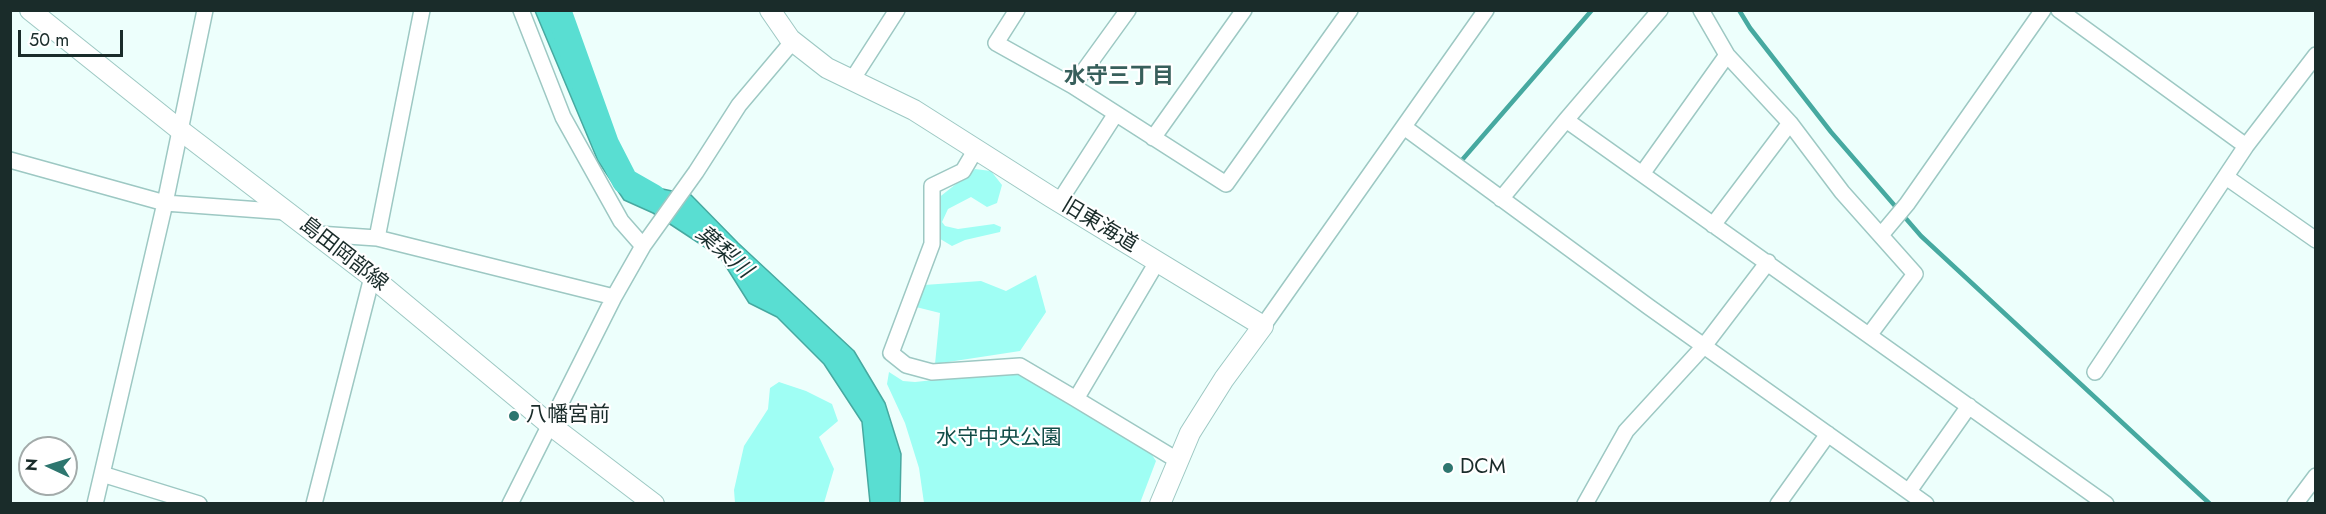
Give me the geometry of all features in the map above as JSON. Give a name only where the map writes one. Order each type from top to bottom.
[{"type":"main road","name":"島田岡部線","points":[[30,10],[180,130],[318,234],[549,424],[654,504]]},
{"type":"main road","name":"旧東海道","points":[[770,10],[793,41],[827,68],[915,110],[1059,202],[1263,326]]},
{"type":"main road","points":[[1160,504],[1177,460],[1204,411],[1263,326]]},
{"type":"street","points":[[95,504],[165,203],[205,10]]},
{"type":"street","points":[[377,238],[422,10]]},
{"type":"street","points":[[521,10],[563,117],[621,221],[643,246]]},
{"type":"street","points":[[852,80],[897,10]]},
{"type":"street","points":[[1017,10],[996,43],[1073,86],[1226,184],[1350,10]]},
{"type":"street","points":[[1073,86],[1128,10]]},
{"type":"street","points":[[1153,138],[1244,10]]},
{"type":"street","points":[[1263,326],[1486,10]]},
{"type":"street","points":[[1502,199],[1660,10]]},
{"type":"street","points":[[1701,10],[1727,55],[1790,123],[1842,192],[1915,274],[1870,334]]},
{"type":"street","points":[[1881,235],[1907,204],[2043,10]]},
{"type":"street","points":[[2059,10],[2246,146]]},
{"type":"street","points":[[510,504],[614,297],[643,246],[696,172],[739,105],[793,41]]},
{"type":"street","points":[[1642,174],[1727,55]]},
{"type":"street","points":[[2095,372],[2246,146],[2316,55]]},
{"type":"street","points":[[1059,202],[1115,115]]},
{"type":"street","points":[[1566,120],[2106,504]]},
{"type":"street","points":[[1713,225],[1790,123]]},
{"type":"street","points":[[1404,127],[1704,346],[1926,504]]},
{"type":"street","points":[[976,148],[963,171],[932,186],[932,244],[891,352],[906,365],[932,372],[1020,366],[1177,460]]},
{"type":"street","points":[[10,160],[165,203],[288,212]]},
{"type":"street","points":[[2226,177],[2316,240]]},
{"type":"street","points":[[318,234],[377,238],[614,297]]},
{"type":"street","points":[[1076,399],[1157,261]]},
{"type":"street","points":[[1585,504],[1626,432],[1704,346],[1768,262]]},
{"type":"street","points":[[314,504],[372,277]]},
{"type":"street","points":[[1910,491],[1970,406]]},
{"type":"street","points":[[1778,504],[1828,434]]},
{"type":"street","points":[[102,474],[199,504]]},
{"type":"street","points":[[2295,504],[2316,476]]},
{"type":"green space","points":[[975,169],[991,171],[1002,185],[997,203],[987,207],[971,197],[948,209],[942,222],[945,226],[958,229],[994,224],[1001,227],[1000,232],[965,240],[952,246],[937,237],[937,199]]},
{"type":"green space","points":[[1036,275],[1046,312],[1020,351],[935,364],[940,313],[916,307],[924,285],[981,281],[1006,291]]},
{"type":"green space","name":"水守中央公園","points":[[889,372],[903,381],[915,382],[1008,372],[1020,374],[1150,452],[1156,461],[1140,503],[924,503],[919,468],[905,423],[887,384]]},
{"type":"green space","points":[[779,382],[806,391],[832,404],[838,421],[819,437],[834,469],[824,503],[735,503],[734,490],[744,446],[768,409],[770,388]]},
{"type":"water","points":[[535,11],[560,11],[606,144],[625,181],[691,195],[738,243],[854,351],[885,403],[901,454],[900,503],[870,503],[862,422],[824,364],[777,317],[749,303],[720,257],[653,213],[624,200],[598,161]]},
{"type":"waterway","name":"葉梨川","points":[[558,10],[606,144],[625,181],[653,197]]},
{"type":"waterway","points":[[1462,160],[1592,10]]},
{"type":"waterway","points":[[1739,10],[1750,28],[1831,132],[1921,236],[2210,504]]},
{"type":"place","name":"八幡宮前","points":[[514,416]]},
{"type":"place","name":"DCM","points":[[1448,468]]},
{"type":"district","name":"水守三丁目","points":[[1119,78]]}]
